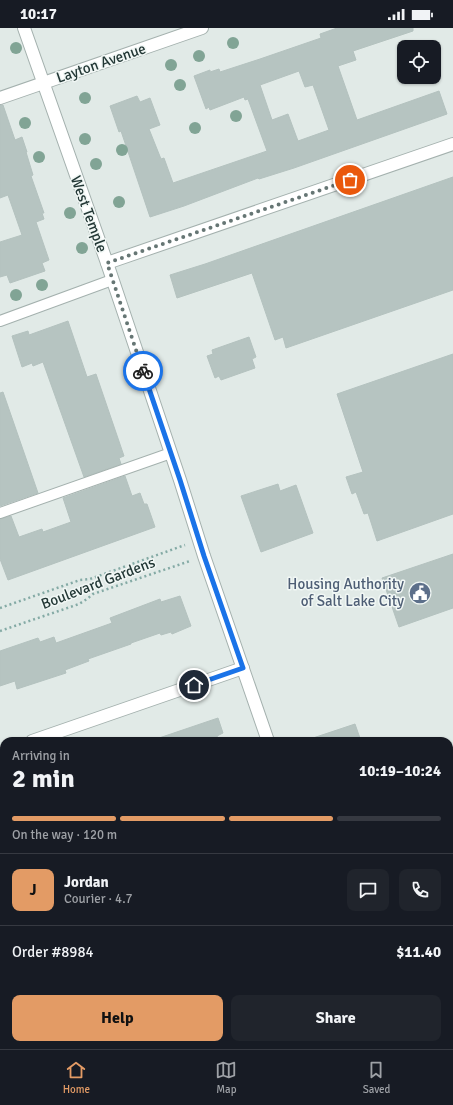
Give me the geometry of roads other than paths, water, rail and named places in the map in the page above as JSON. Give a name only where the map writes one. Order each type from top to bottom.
[{"type":"street","name":"West Temple","points":[[24,28],[107,263],[204,556],[267,737]]},
{"type":"street","name":"Layton Avenue","points":[[0,98],[202,28]]},
{"type":"street","points":[[107,263],[453,144]]},
{"type":"street","points":[[44,737],[243,668]]},
{"type":"lane","points":[[0,321],[112,280]]},
{"type":"lane","points":[[0,513],[171,453]]},
{"type":"place","name":"Housing Authority of Salt Lake City","points":[[420,593]]}]
